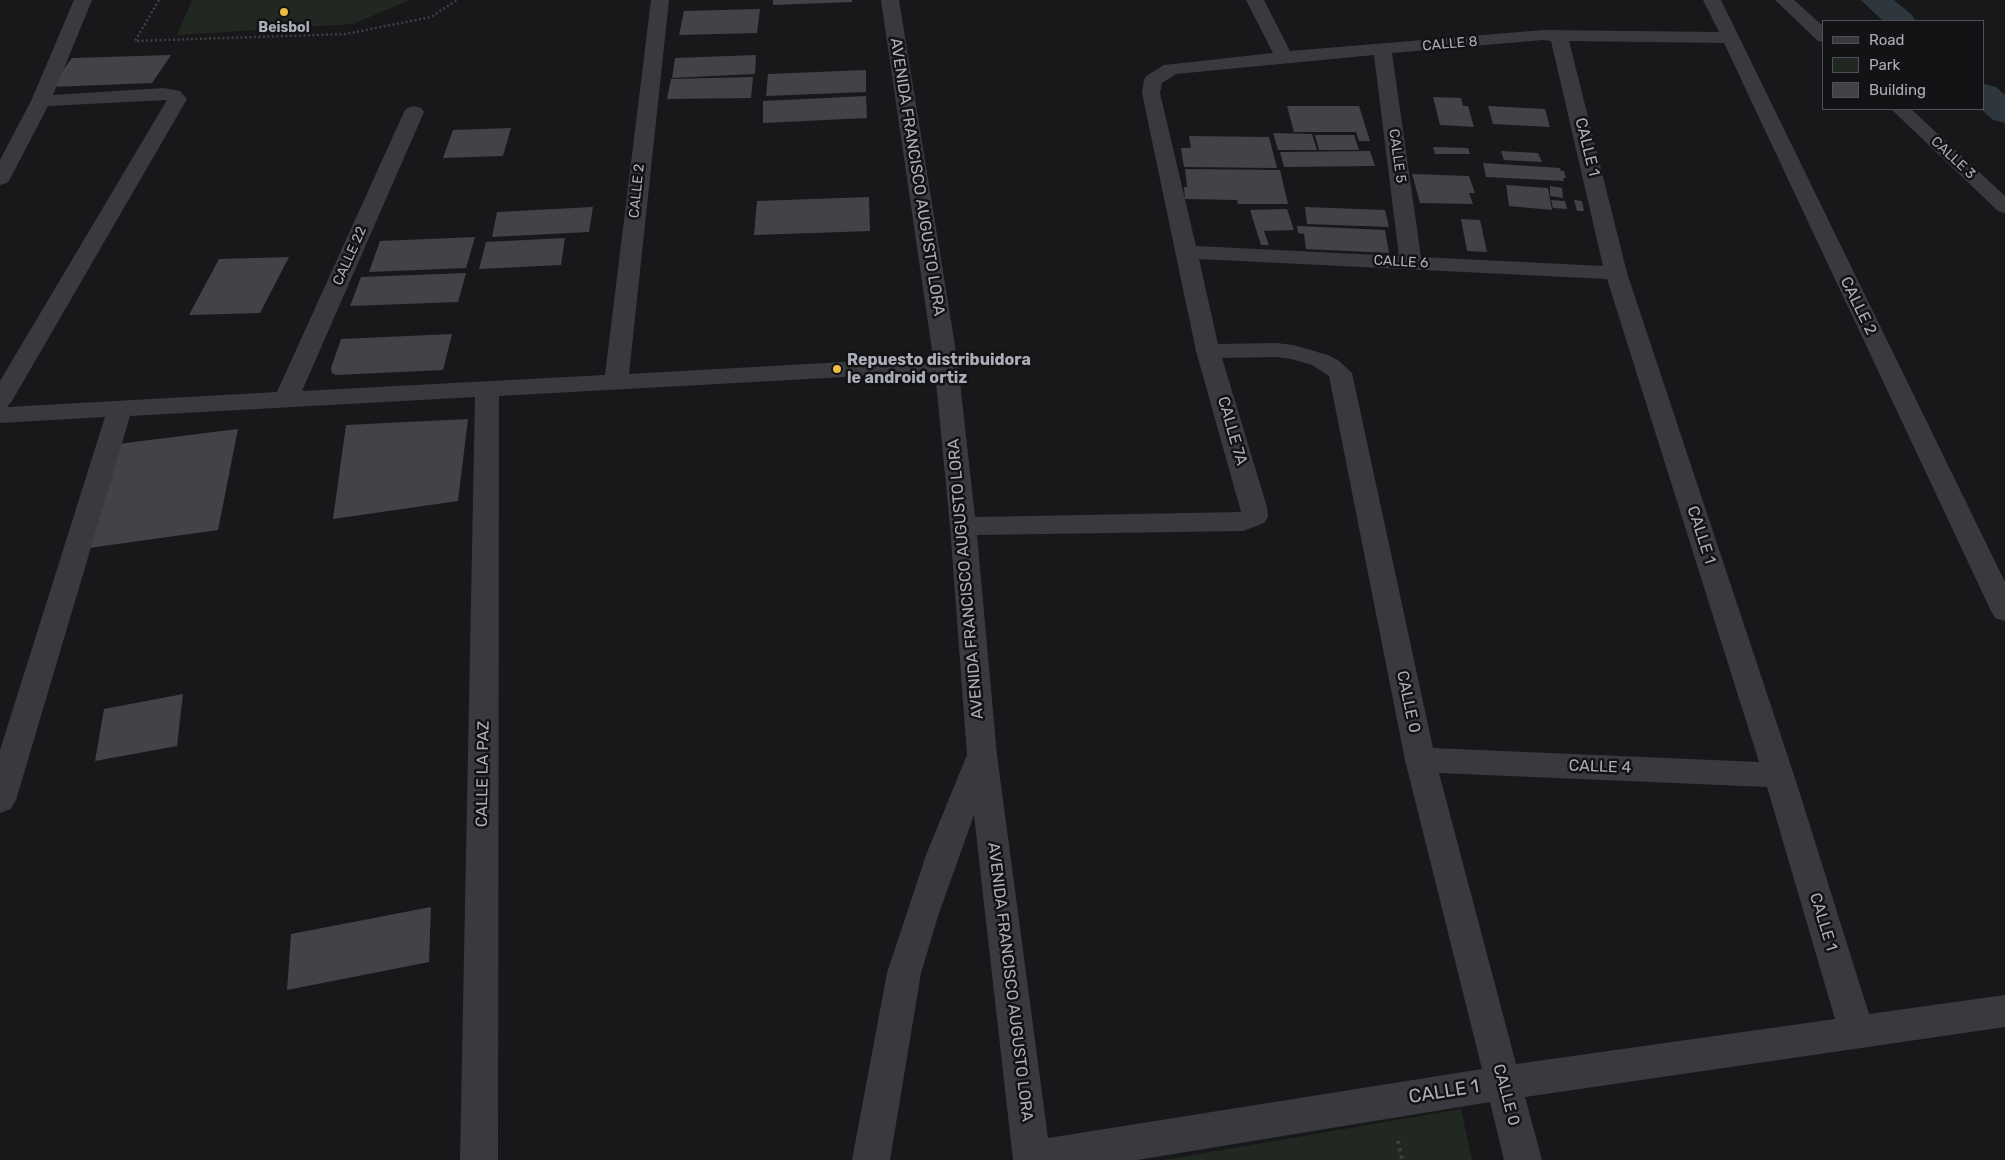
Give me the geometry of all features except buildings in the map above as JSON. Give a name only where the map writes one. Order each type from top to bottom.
[{"type":"street","points":[[0,179],[41,101],[83,0]]},
{"type":"street","name":"CALLE 2","points":[[616,382],[660,0]]},
{"type":"street","name":"AVENIDA FRANCISCO AUGUSTO LORA","points":[[890,0],[946,364],[963,526],[982,755],[1032,1159]]},
{"type":"street","points":[[1255,0],[1284,57]]},
{"type":"street","name":"CALLE 2","points":[[1712,0],[2005,611]]},
{"type":"street","points":[[1784,0],[1822,35]]},
{"type":"street","name":"CALLE 8","points":[[1171,70],[1284,57],[1559,35],[1729,38]]},
{"type":"street","name":"CALLE 1","points":[[1559,35],[1616,273],[1779,775],[1857,1032]]},
{"type":"street","name":"CALLE 5","points":[[1382,49],[1411,263]]},
{"type":"street","name":"CALLE 7A","points":[[963,526],[1243,522],[1255,517],[1208,351],[1151,93],[1153,80],[1171,70]]},
{"type":"street","points":[[0,401],[177,99],[173,95],[164,94],[41,101]]},
{"type":"street","name":"CALLE 3","points":[[1901,110],[2005,207]]},
{"type":"street","name":"CALLE 22","points":[[286,400],[414,112]]},
{"type":"street","name":"CALLE 6","points":[[1186,252],[1616,273]]},
{"type":"street","name":"CALLE 0","points":[[1208,351],[1276,350],[1293,352],[1320,360],[1340,373],[1420,760],[1523,1160]]},
{"type":"street","points":[[0,416],[946,364]]},
{"type":"street","name":"CALLE LA PAZ","points":[[479,1160],[487,389]]},
{"type":"street","points":[[0,800],[120,409]]},
{"type":"street","points":[[870,1160],[904,973],[942,855],[982,755]]},
{"type":"street","name":"CALLE 4","points":[[1420,760],[1779,775]]},
{"type":"street","name":"CALLE 1","points":[[1032,1159],[1502,1083],[2005,1011]]},
{"type":"path","points":[[159,0],[135,41],[346,34],[432,17],[457,0]]},
{"type":"green space","name":"Beisbol","points":[[192,0],[410,0],[353,24],[177,35]]},
{"type":"green space","points":[[1461,1109],[1472,1160],[1163,1160]]},
{"type":"waterway","points":[[1876,0],[1900,20]]},
{"type":"waterway","points":[[1985,95],[2005,113]]},
{"type":"place","name":"Beisbol","points":[[284,12]]},
{"type":"place","name":"Repuesto distribuidora le android ortiz","points":[[837,369]]}]
